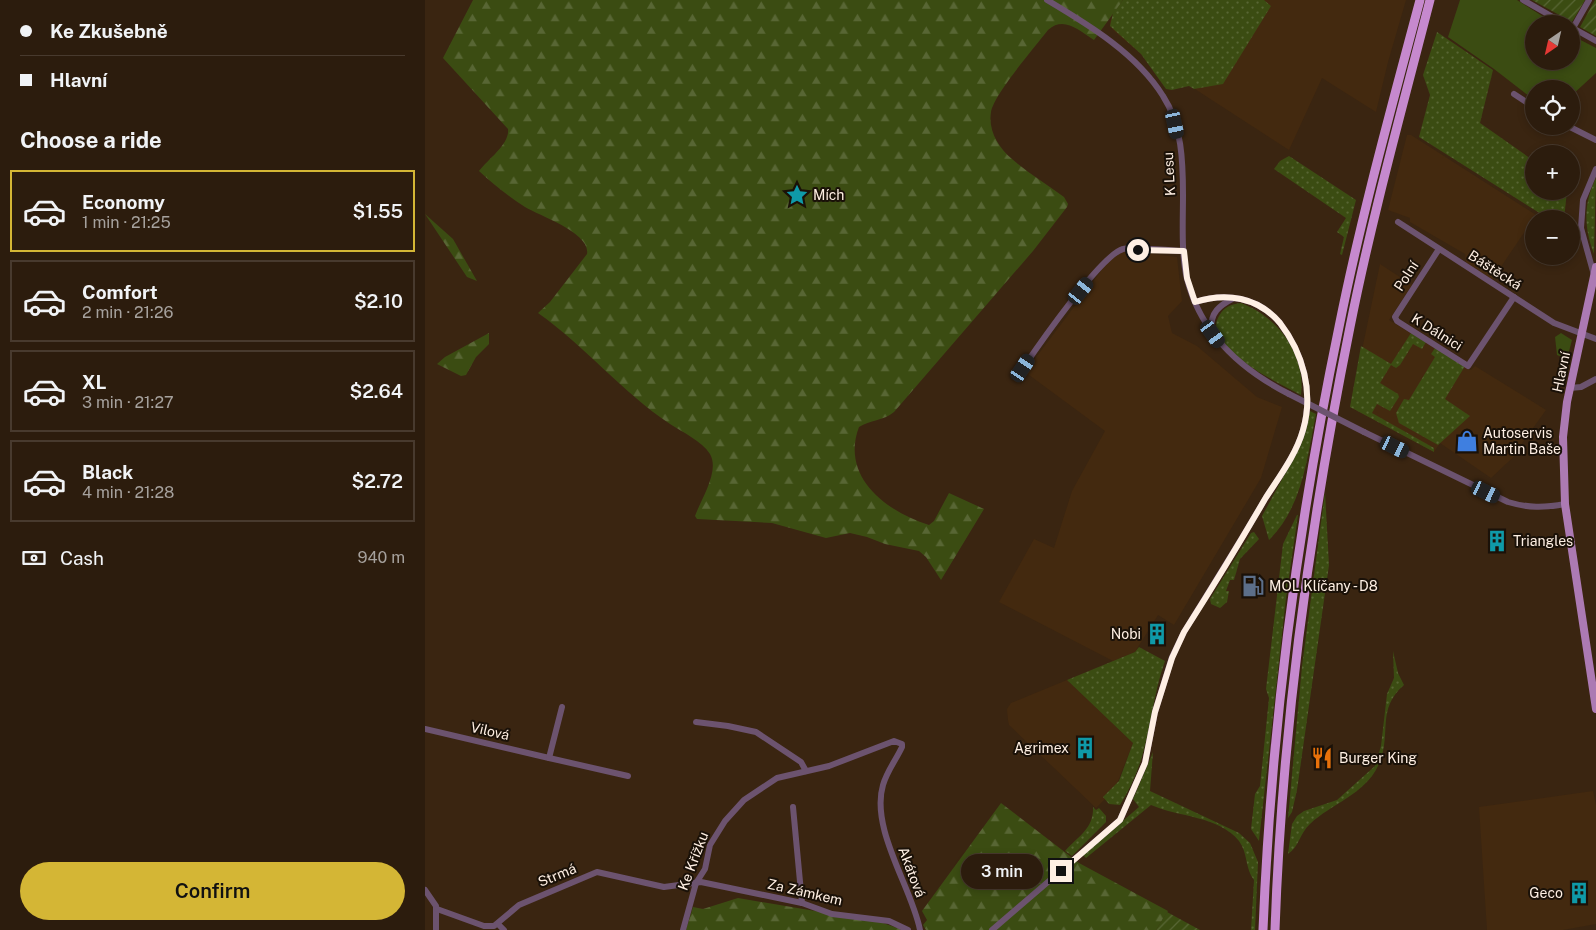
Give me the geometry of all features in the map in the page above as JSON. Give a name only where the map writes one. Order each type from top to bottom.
[{"type":"highway","points":[[1263,930],[1270,818],[1280,712],[1293,601],[1319,433],[1339,325],[1367,201],[1419,0]]},
{"type":"highway","points":[[1275,930],[1281,819],[1303,603],[1329,434],[1379,194],[1430,0]]},
{"type":"main road","name":"Hlavní","points":[[1595,273],[1570,388],[1563,436],[1563,485],[1596,709]]},
{"type":"street","name":"K Lesu","points":[[1047,0],[1117,46],[1137,64],[1163,96],[1175,124],[1183,160],[1184,251],[1187,278],[1195,302],[1213,334],[1231,357],[1264,381],[1507,502],[1525,507],[1544,508],[1565,504]]},
{"type":"street","points":[[1523,0],[1549,15]]},
{"type":"street","points":[[1580,15],[1589,0]]},
{"type":"street","points":[[1580,32],[1596,41]]},
{"type":"street","points":[[1514,94],[1525,101]]},
{"type":"street","points":[[1580,132],[1596,140]]},
{"type":"street","points":[[1595,273],[1581,228],[1583,200],[1596,169]]},
{"type":"street","name":"Báštěcká","points":[[1397,222],[1554,323],[1596,339]]},
{"type":"street","points":[[1023,368],[1044,338],[1106,260],[1123,249],[1184,251]]},
{"type":"street","name":"Polní","points":[[1395,317],[1439,249]]},
{"type":"street","points":[[992,930],[1120,820],[1145,763],[1155,712],[1172,658],[1180,640],[1289,462],[1303,430],[1307,395],[1304,368],[1294,344],[1271,313],[1256,304],[1236,297],[1212,296],[1195,302]]},
{"type":"street","points":[[1213,334],[1211,323],[1214,314],[1220,306],[1236,297]]},
{"type":"street","name":"K Dálnici","points":[[1395,317],[1397,321],[1468,366],[1514,297]]},
{"type":"street","points":[[1570,388],[1581,387],[1596,379]]},
{"type":"street","points":[[549,758],[562,708]]},
{"type":"street","points":[[696,722],[756,732],[801,762],[806,772]]},
{"type":"street","name":"Vilová","points":[[425,729],[628,776]]},
{"type":"street","name":"Akátová","points":[[816,769],[894,742],[901,744],[902,749],[887,772],[882,788],[884,823],[888,844],[920,930]]},
{"type":"street","name":"Ke Křížku","points":[[683,930],[696,883],[705,869],[710,845],[717,831],[744,800],[777,778],[816,769]]},
{"type":"street","points":[[793,807],[802,903]]},
{"type":"street","name":"Strmá","points":[[498,924],[519,905],[597,872],[664,887],[696,883]]},
{"type":"street","name":"Za Zámkem","points":[[696,883],[701,882],[802,903],[832,914],[889,921],[908,930]]},
{"type":"street","points":[[425,890],[437,909],[436,930]]},
{"type":"street","points":[[437,909],[484,926],[498,924],[504,930]]},
{"type":"shaded area","points":[[1123,0],[1406,0],[1376,112],[1322,78],[1289,150],[1141,54],[1115,32],[1110,26],[1110,21]]},
{"type":"shaded area","points":[[1407,135],[1411,135],[1528,210],[1525,210],[1525,231],[1492,280],[1466,263],[1465,254],[1410,222],[1410,218],[1388,210]]},
{"type":"shaded area","points":[[1123,251],[1177,257],[1182,301],[1168,316],[1172,333],[1197,346],[1257,397],[1282,407],[1261,478],[1174,625],[1158,615],[1135,652],[1113,661],[999,602],[1034,539],[1054,548],[1072,491],[1105,431],[1025,372],[1107,263]]},
{"type":"shaded area","points":[[1380,264],[1412,285],[1389,320],[1471,370],[1475,366],[1546,410],[1520,446],[1523,448],[1491,478],[1440,443],[1434,452],[1350,407]]},
{"type":"shaded area","points":[[1067,680],[1133,743],[1115,789],[1096,808],[1009,725],[1007,709],[1011,703]]},
{"type":"shaded area","points":[[1593,791],[1596,805],[1596,924],[1563,930],[1487,930],[1479,807]]},
{"type":"green space","points":[[473,0],[1123,0],[1094,40],[1065,24],[1054,26],[1048,30],[999,94],[991,112],[990,119],[993,132],[1002,149],[1018,164],[1064,197],[1068,204],[1067,207],[1033,251],[894,412],[859,427],[855,445],[856,462],[862,477],[871,490],[898,511],[929,525],[934,521],[949,493],[984,509],[941,580],[926,557],[919,551],[885,544],[867,537],[850,533],[826,538],[772,523],[697,519],[695,516],[709,485],[713,468],[710,454],[697,441],[670,424],[636,398],[572,340],[538,313],[550,302],[587,254],[586,246],[573,232],[525,207],[479,171],[502,146],[508,135],[508,129],[443,58]]},
{"type":"green space","points":[[1123,0],[1264,0],[1271,6],[1223,84],[1194,89],[1189,86],[1172,90],[1166,89],[1141,54],[1110,26],[1113,13]]},
{"type":"green space","points":[[1460,0],[1517,0],[1541,15],[1525,15],[1525,70],[1580,70],[1580,40],[1596,48],[1596,73],[1580,88],[1580,80],[1525,80],[1525,93],[1448,37]]},
{"type":"green space","points":[[1532,0],[1585,0],[1576,15],[1559,15]]},
{"type":"green space","points":[[1595,0],[1596,0],[1596,36],[1580,27]]},
{"type":"green space","points":[[1437,32],[1493,70],[1480,123],[1525,155],[1525,200],[1566,200],[1565,210],[1535,210],[1419,137],[1430,95],[1423,75]]},
{"type":"green space","points":[[1289,156],[1356,200],[1342,255],[1340,254],[1344,237],[1337,232],[1346,218],[1274,169],[1280,161]]},
{"type":"green space","points":[[1596,178],[1594,254],[1588,235],[1586,216],[1589,197]]},
{"type":"green space","points":[[425,214],[453,239],[477,281],[467,277]]},
{"type":"green space","points":[[1241,303],[1267,318],[1278,327],[1287,339],[1299,365],[1301,395],[1245,363],[1231,352],[1221,340],[1216,328],[1219,316],[1228,306]]},
{"type":"green space","points":[[489,333],[489,344],[476,357],[466,375],[461,376],[437,364],[445,357]]},
{"type":"green space","points":[[1411,333],[1426,342],[1422,349],[1413,344],[1400,365],[1396,368],[1391,365],[1380,383],[1398,394],[1399,397],[1390,411],[1377,404],[1372,413],[1434,448],[1434,452],[1350,407],[1361,346],[1391,364]]},
{"type":"green space","points":[[1561,333],[1572,340],[1567,359],[1557,355],[1555,337]]},
{"type":"green space","points":[[1435,348],[1465,366],[1445,399],[1470,416],[1438,445],[1399,423],[1396,413],[1404,399],[1409,400],[1435,357],[1431,354]]},
{"type":"green space","points":[[1310,411],[1316,414],[1302,481],[1289,512],[1269,540],[1262,516],[1297,452]]},
{"type":"green space","points":[[1325,492],[1329,565],[1297,790],[1292,812],[1288,818],[1302,666]]},
{"type":"green space","points":[[1297,515],[1259,841],[1251,829],[1255,794],[1260,786],[1269,698],[1266,689],[1283,544]]},
{"type":"green space","points":[[1254,532],[1259,539],[1240,559],[1234,580],[1230,580],[1226,591],[1229,591],[1227,602],[1220,608],[1211,604],[1210,599],[1251,533]]},
{"type":"green space","points":[[1139,647],[1165,661],[1144,750],[1136,774],[1120,805],[1109,804],[1103,797],[1119,781],[1133,743],[1067,680],[1135,652]]},
{"type":"green space","points":[[1393,651],[1398,673],[1404,685],[1395,694],[1387,713],[1384,744],[1378,766],[1365,784],[1310,824],[1295,848],[1288,854],[1292,824],[1297,816],[1304,811],[1337,800],[1375,766],[1381,746],[1387,694],[1394,678]]},
{"type":"green space","points":[[1153,752],[1150,791],[1239,833],[1250,843],[1258,862],[1255,930],[1251,930],[1254,880],[1239,841],[1221,827],[1198,818],[1151,805],[1086,858],[1083,855],[1139,807],[1133,799]]},
{"type":"green space","points":[[1001,803],[1079,863],[1168,911],[1156,930],[926,930],[923,925],[927,920],[922,911]]},
{"type":"green space","points":[[1093,807],[1096,810],[1099,808],[1106,816],[1106,822],[1072,856],[1065,851],[1088,827],[1093,815]]},
{"type":"green space","points":[[738,898],[880,922],[903,930],[686,930],[693,907],[703,909]]},
{"type":"green space","points":[[1167,912],[1200,930],[1156,930]]},
{"type":"place","name":"Mích","points":[[797,195]]},
{"type":"place","name":"Autoservis Martin Baše","points":[[1467,441]]},
{"type":"place","name":"Triangles","points":[[1497,541]]},
{"type":"place","name":"MOL Klíčany - D8","points":[[1253,586]]},
{"type":"place","name":"Nobi","points":[[1157,634]]},
{"type":"place","name":"Agrimex","points":[[1085,748]]},
{"type":"place","name":"Burger King","points":[[1322,758]]},
{"type":"place","name":"Geco","points":[[1579,893]]},
{"type":"route","points":[[1061,871],[1120,820],[1145,763],[1155,712],[1172,658],[1184,632],[1289,462],[1303,430],[1306,412],[1307,395],[1304,368],[1294,344],[1271,313],[1256,304],[1236,297],[1212,296],[1195,302],[1187,278],[1184,251],[1138,250]]}]
